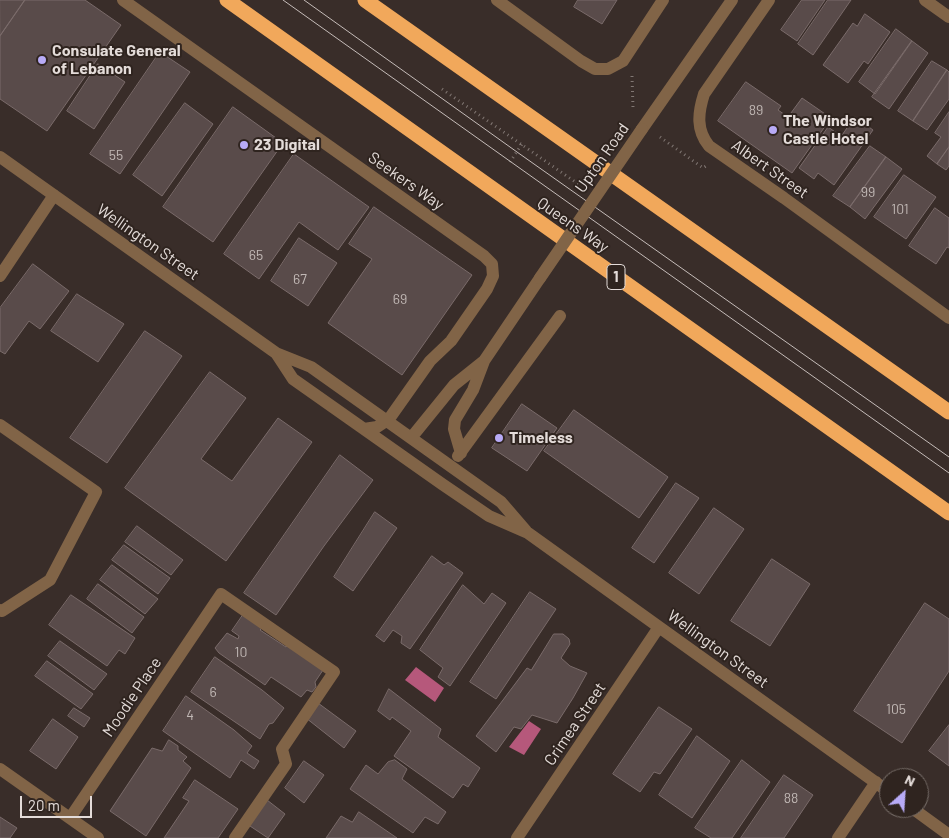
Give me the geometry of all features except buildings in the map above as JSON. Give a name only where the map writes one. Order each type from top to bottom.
[{"type":"highway","name":"Queens Way","points":[[227,0],[949,513]]},
{"type":"highway","points":[[365,0],[949,412]]},
{"type":"street","name":"Seekers Way","points":[[123,0],[476,250],[492,264],[493,276],[487,289],[452,341],[430,361],[387,421]]},
{"type":"street","points":[[496,0],[581,62],[595,69],[608,69],[623,61],[663,0]]},
{"type":"street","name":"Upton Road","points":[[461,453],[454,423],[473,390],[484,361],[732,0]]},
{"type":"street","name":"Albert Street","points":[[769,0],[704,94],[700,106],[699,119],[703,139],[709,146],[949,318]]},
{"type":"street","points":[[925,0],[949,17]]},
{"type":"street","name":"Wellington Street","points":[[0,157],[276,353],[311,367],[451,466],[501,502],[528,533]]},
{"type":"street","points":[[0,276],[54,195]]},
{"type":"street","points":[[451,466],[560,316]]},
{"type":"street","name":"Wellington Street","points":[[276,353],[293,379],[489,516],[528,533],[879,784]]},
{"type":"street","name":"Upton Road","points":[[411,438],[454,385],[484,361]]},
{"type":"street","points":[[364,429],[387,421]]},
{"type":"street","points":[[0,425],[96,492],[50,580],[2,611],[0,610]]},
{"type":"street","name":"Moodie Place","points":[[70,818],[220,594],[334,672],[282,749],[286,764],[235,838]]},
{"type":"street","name":"Crimea Street","points":[[517,838],[659,627]]},
{"type":"street","points":[[0,769],[98,838]]},
{"type":"street","points":[[838,838],[876,782]]},
{"type":"street","points":[[926,818],[949,835]]},
{"type":"path","points":[[632,71],[633,109]]},
{"type":"path","points":[[442,89],[581,186]]},
{"type":"path","points":[[660,137],[704,168],[709,162]]},
{"type":"path","points":[[510,162],[522,144]]},
{"type":"shaded area","points":[[416,667],[444,688],[435,702],[405,680]]},
{"type":"shaded area","points":[[529,721],[541,729],[524,755],[509,747]]},
{"type":"tram line","points":[[283,0],[949,473]]},
{"type":"tram line","points":[[304,0],[949,457]]},
{"type":"place","name":"Consulate General of Lebanon","points":[[42,60]]},
{"type":"place","name":"The Windsor Castle Hotel","points":[[773,130]]},
{"type":"place","name":"23 Digital","points":[[244,145]]},
{"type":"place","name":"Timeless","points":[[499,438]]}]
